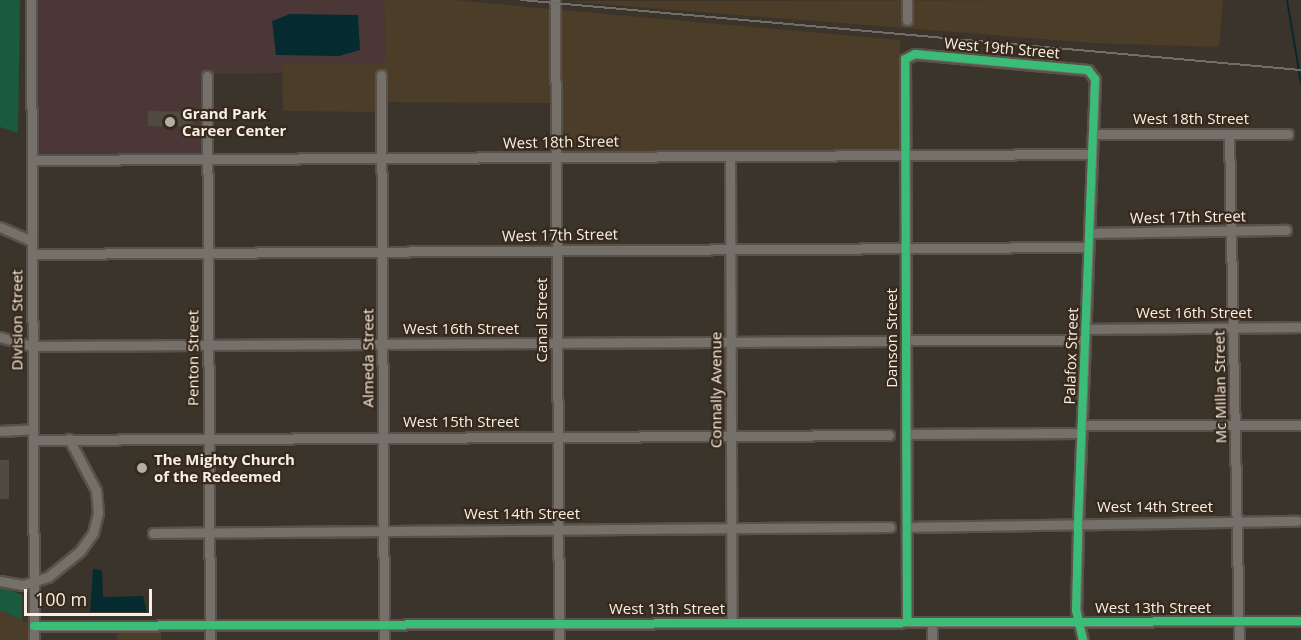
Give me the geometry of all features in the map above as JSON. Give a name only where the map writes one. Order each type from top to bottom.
[{"type":"street","name":"Division Street","points":[[31,0],[34,640]]},
{"type":"street","name":"Canal Street","points":[[555,0],[559,640]]},
{"type":"street","points":[[907,0],[907,20]]},
{"type":"street","name":"West 19th Street","points":[[908,56],[1094,73]]},
{"type":"street","name":"Danson Street","points":[[907,622],[904,64],[908,56]]},
{"type":"street","name":"Palafox Street","points":[[1083,640],[1079,621],[1078,524],[1094,73]]},
{"type":"street","name":"Almeda Street","points":[[381,75],[384,640]]},
{"type":"street","name":"Penton Street","points":[[207,76],[210,640]]},
{"type":"street","name":"West 18th Street","points":[[1093,134],[1288,134]]},
{"type":"street","name":"Mc Millan Street","points":[[1229,134],[1239,640]]},
{"type":"street","name":"West 18th Street","points":[[32,160],[1090,154]]},
{"type":"street","name":"Connally Avenue","points":[[730,156],[732,623]]},
{"type":"street","points":[[0,227],[32,241]]},
{"type":"street","name":"West 17th Street","points":[[1090,233],[1286,230]]},
{"type":"street","name":"West 17th Street","points":[[32,254],[1088,247]]},
{"type":"street","name":"West 16th Street","points":[[1086,329],[1301,327]]},
{"type":"street","name":"West 16th Street","points":[[0,337],[32,346],[890,341]]},
{"type":"street","points":[[906,340],[1084,340]]},
{"type":"street","points":[[906,434],[1301,425]]},
{"type":"street","points":[[0,431],[33,429]]},
{"type":"street","name":"West 15th Street","points":[[33,440],[889,435]]},
{"type":"street","points":[[0,581],[33,584],[80,551],[96,523],[98,505],[92,476],[69,439]]},
{"type":"street","name":"West 14th Street","points":[[907,527],[1297,521]]},
{"type":"street","name":"West 14th Street","points":[[153,533],[890,527]]},
{"type":"street","points":[[932,621],[932,640]]},
{"type":"street","name":"West 13th Street","points":[[34,626],[1301,621]]},
{"type":"shaded area","points":[[37,0],[384,0],[385,64],[283,64],[283,73],[213,74],[212,166],[38,166]]},
{"type":"shaded area","points":[[384,0],[454,0],[549,9],[550,103],[378,102],[377,112],[283,111],[282,64],[385,64]]},
{"type":"shaded area","points":[[1223,0],[1219,47],[1093,43],[562,1]]},
{"type":"shaded area","points":[[562,10],[900,40],[900,151],[562,152]]},
{"type":"shaded area","points":[[0,610],[28,623],[28,640],[0,640]]},
{"type":"shaded area","points":[[117,631],[161,631],[161,640],[117,640]]},
{"type":"green space","points":[[0,0],[20,0],[18,133],[0,127]]},
{"type":"green space","points":[[0,586],[22,595],[22,620],[0,610]]},
{"type":"water","points":[[290,14],[358,15],[360,50],[339,56],[276,55],[272,21]]},
{"type":"water","points":[[93,569],[102,570],[103,597],[143,596],[147,612],[90,612]]},
{"type":"building","name":"Grand Park Career Center","points":[[148,111],[193,112],[193,127],[148,126]]},
{"type":"building","points":[[0,460],[9,460],[9,499],[0,499]]},
{"type":"waterway","points":[[1287,0],[1301,83]]},
{"type":"railway","points":[[521,0],[1301,70]]},
{"type":"cycle path","points":[[907,622],[905,59],[915,54],[1088,70],[1095,79],[1076,610],[1083,640]]},
{"type":"cycle path","points":[[34,626],[1301,621]]},
{"type":"place","name":"Grand Park Career Center","points":[[170,122]]},
{"type":"place","name":"The Mighty Church of the Redeemed","points":[[142,468]]}]
